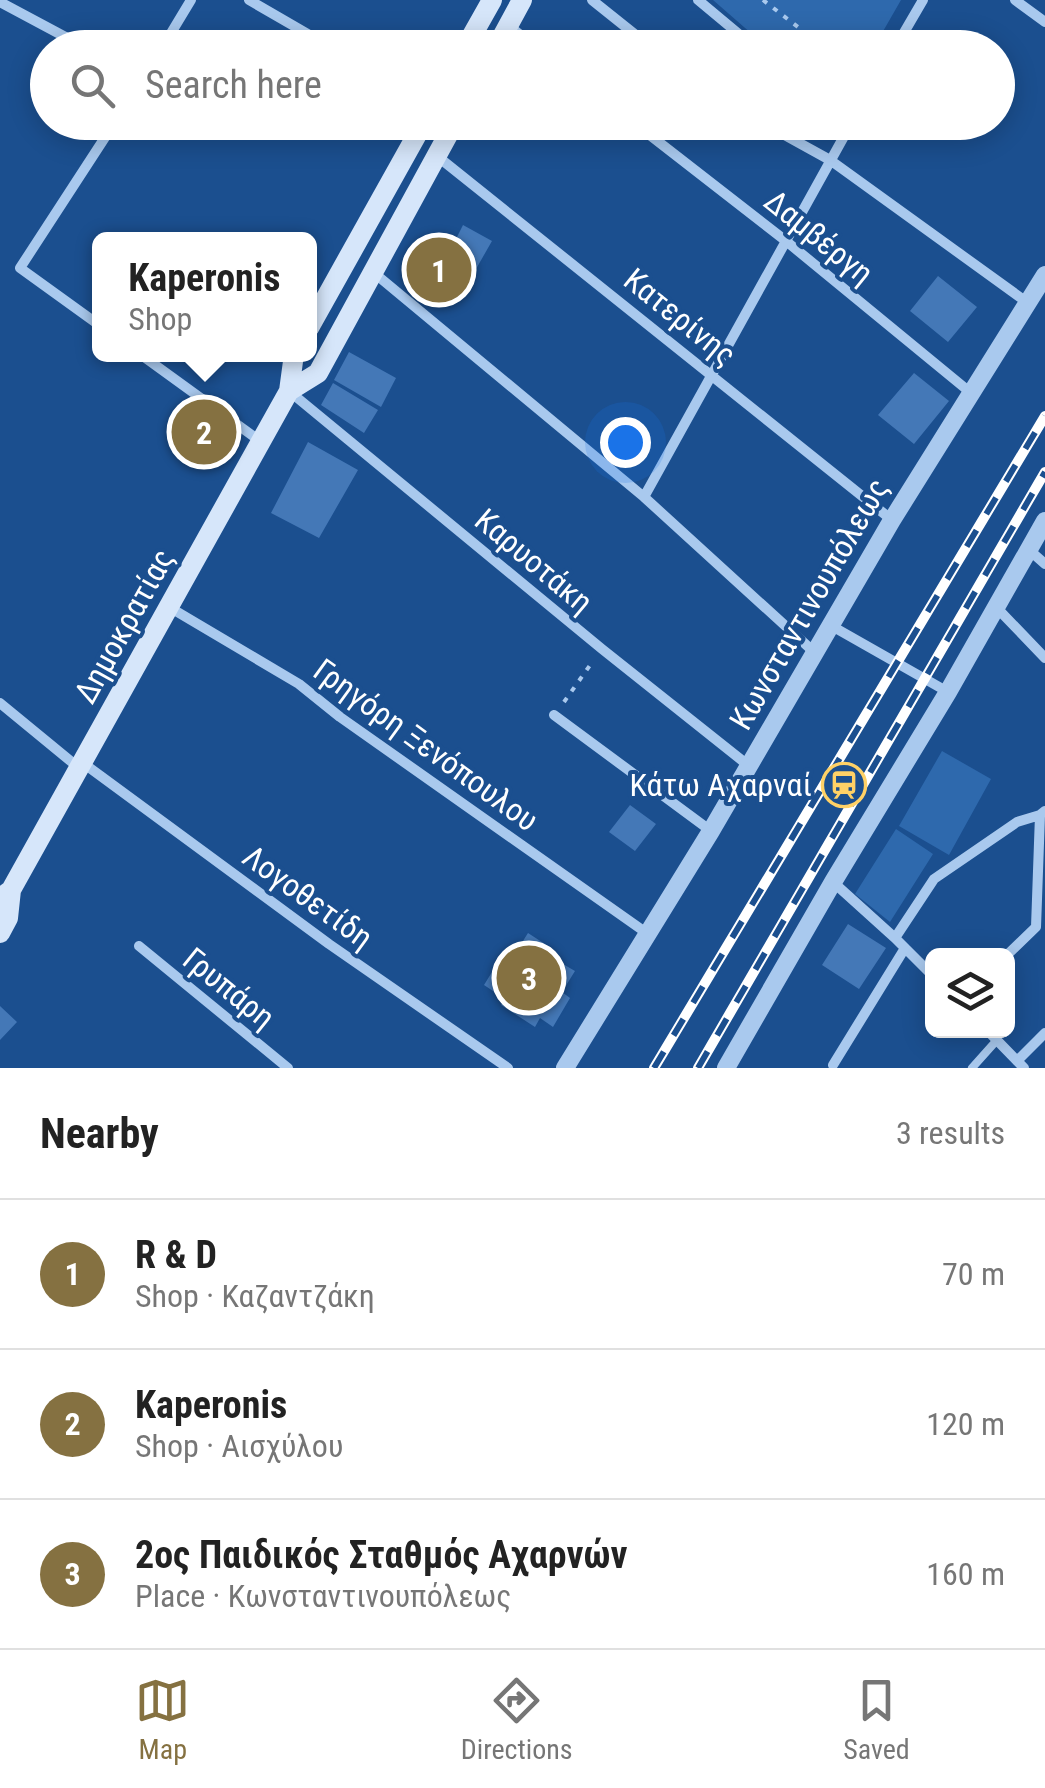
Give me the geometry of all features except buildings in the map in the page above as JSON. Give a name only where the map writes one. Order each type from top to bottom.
[{"type":"main road","points":[[476,30],[492,0]]},
{"type":"main road","points":[[506,30],[522,0]]},
{"type":"main road","points":[[317,314],[414,140]]},
{"type":"main road","name":"Δημοκρατίας","points":[[289,391],[318,373],[445,140]]},
{"type":"main road","name":"Δημοκρατίας","points":[[0,933],[8,918],[5,894],[289,391],[293,362]]},
{"type":"street","points":[[172,30],[190,0]]},
{"type":"street","points":[[249,0],[301,30]]},
{"type":"street","points":[[592,0],[630,30]]},
{"type":"street","points":[[698,0],[734,30]]},
{"type":"street","points":[[905,30],[922,0]]},
{"type":"street","points":[[1015,0],[1045,22]]},
{"type":"street","points":[[0,2],[52,30]]},
{"type":"street","points":[[508,26],[513,30]]},
{"type":"street","points":[[92,320],[20,268],[103,140]]},
{"type":"street","name":"Δαμβέργη","points":[[656,140],[972,393]]},
{"type":"street","points":[[794,140],[830,160],[1028,303]]},
{"type":"street","points":[[644,497],[842,140]]},
{"type":"street","name":"Κατερίνης","points":[[436,155],[892,520]]},
{"type":"street","points":[[373,272],[644,497],[814,652]]},
{"type":"street","name":"Κωνσταντινουπόλεως","points":[[565,1068],[711,831],[892,520],[1045,275]]},
{"type":"street","points":[[151,362],[261,442]]},
{"type":"street","name":"Καρυοτάκη","points":[[289,391],[748,766]]},
{"type":"street","points":[[726,1068],[1045,520]]},
{"type":"street","points":[[1028,549],[1045,564]]},
{"type":"street","points":[[995,606],[1045,658]]},
{"type":"street","name":"Γρηγόρη Ξενόπουλου","points":[[169,607],[299,684],[356,729],[648,934]]},
{"type":"street","points":[[830,625],[948,692]]},
{"type":"street","name":"Λογοθετίδη","points":[[0,703],[329,944],[508,1068]]},
{"type":"street","points":[[554,715],[711,831]]},
{"type":"street","points":[[896,938],[934,879],[1017,822],[1042,813],[1036,927],[1014,948]]},
{"type":"street","points":[[833,882],[925,969]]},
{"type":"street","name":"Γρυπάρη","points":[[139,946],[288,1068]]},
{"type":"street","points":[[833,1065],[905,948]]},
{"type":"street","points":[[996,1040],[1020,1064],[1045,1033]]},
{"type":"lane","points":[[972,1068],[996,1040]]},
{"type":"path","points":[[763,0],[802,30]]},
{"type":"path","points":[[554,715],[602,649]]},
{"type":"shaded area","points":[[713,0],[901,0],[884,30],[747,30]]},
{"type":"shaded area","points":[[942,751],[991,779],[949,855],[899,826]]},
{"type":"shaded area","points":[[896,829],[933,854],[890,922],[855,894]]},
{"type":"railway","points":[[654,1068],[1045,416]]},
{"type":"railway","points":[[698,1068],[1045,472]]},
{"type":"place","name":"R & D","points":[[439,270]]},
{"type":"place","name":"Kaperonis","points":[[204,432]]},
{"type":"place","name":"Κάτω Αχαρναί","points":[[844,785]]},
{"type":"place","name":"2ος Παιδικός Σταθμός Αχαρνών","points":[[529,978]]}]
